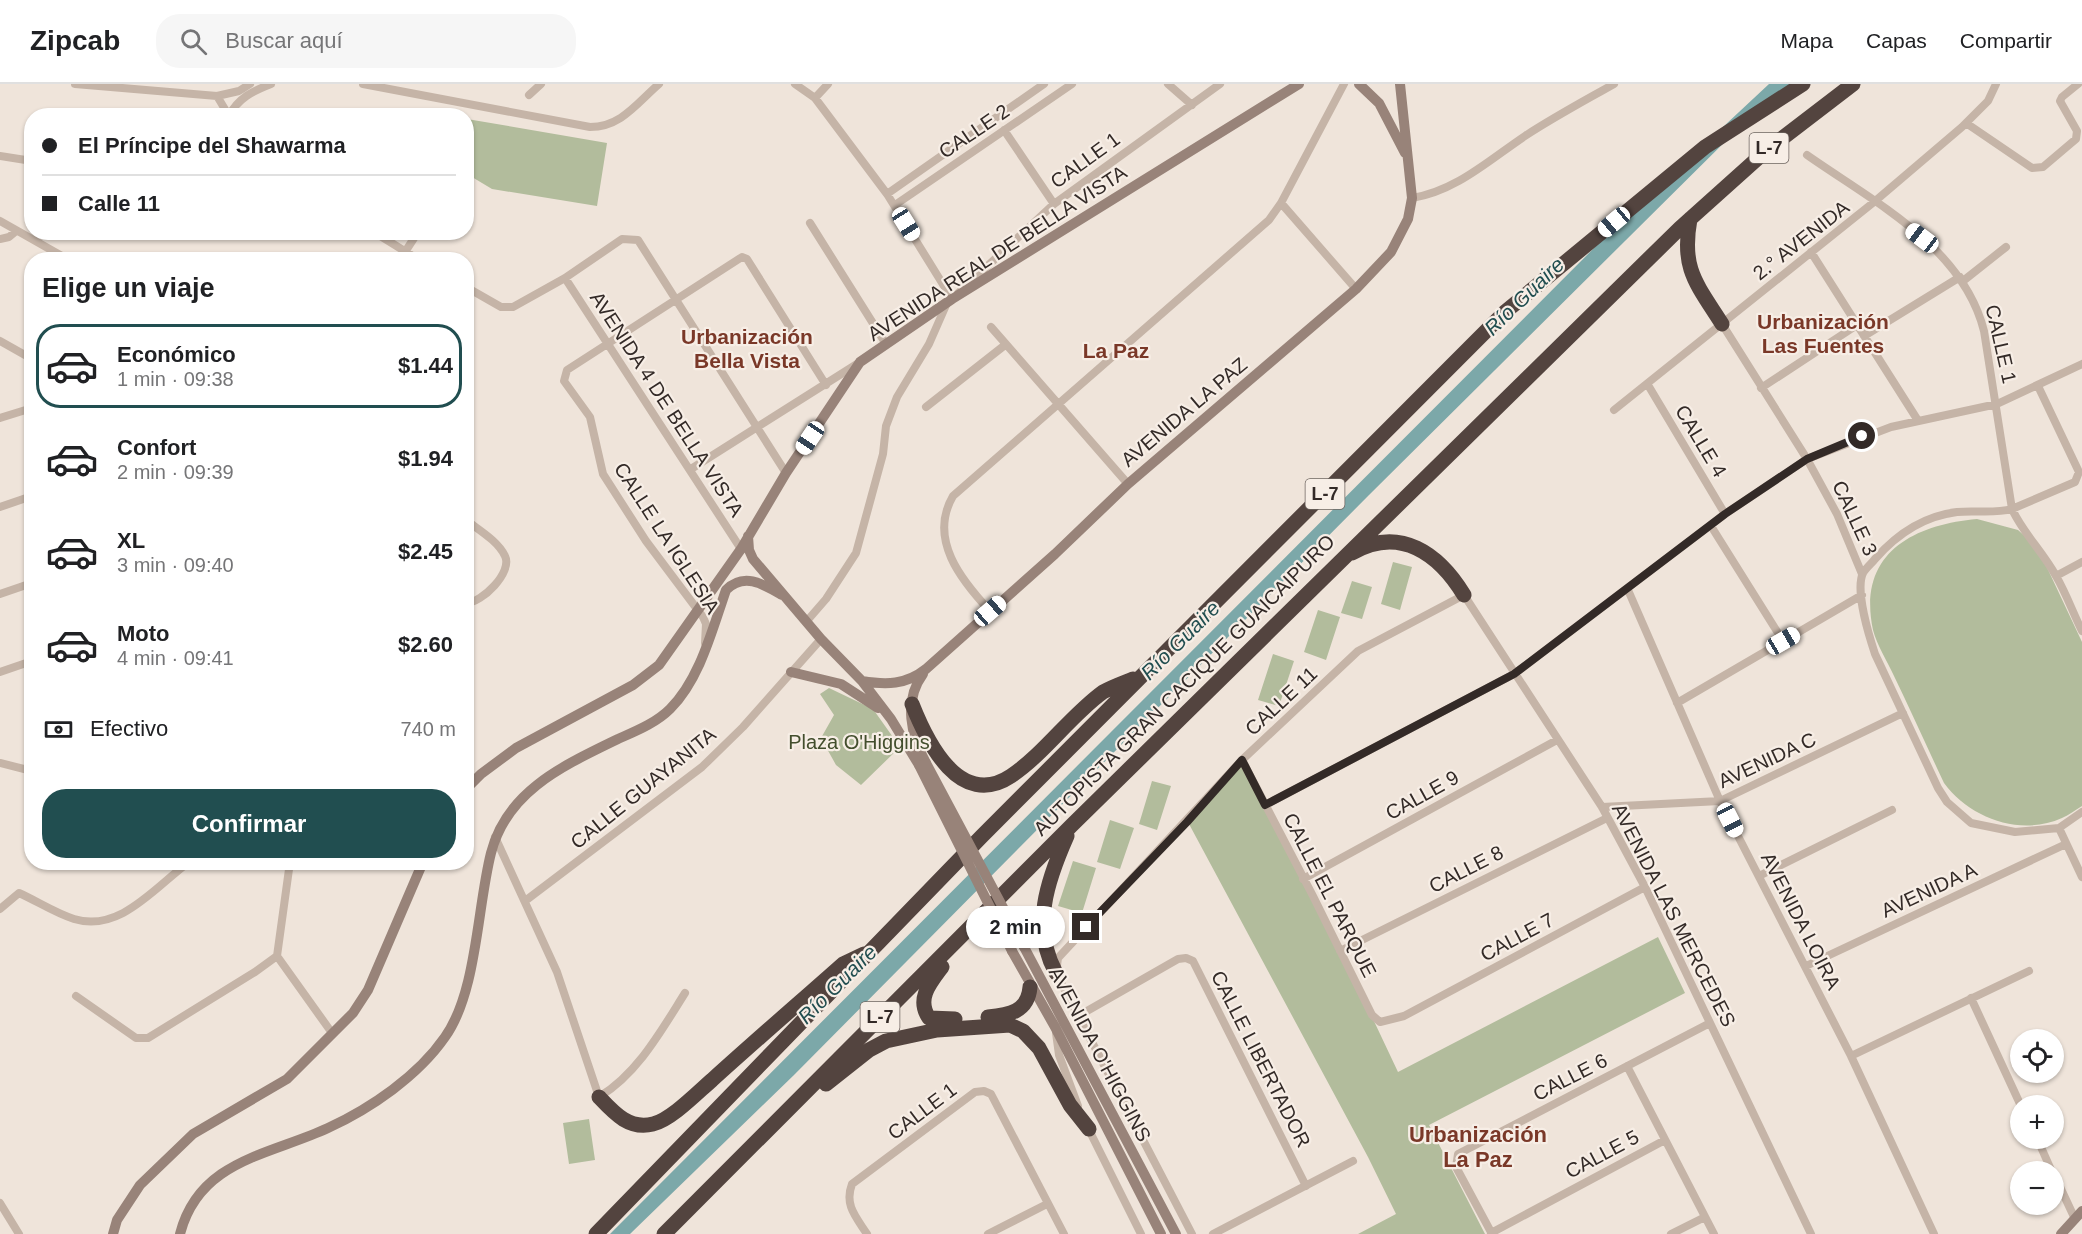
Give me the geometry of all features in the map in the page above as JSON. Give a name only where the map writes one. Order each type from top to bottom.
[{"type":"highway","name":"AUTOPISTA GRAN CACIQUE GUAICAIPURO","points":[[596,1234],[1143,674],[1505,312],[1705,147],[1753,114],[1803,84]]},
{"type":"highway","name":"AUTOPISTA GRAN CACIQUE GUAICAIPURO","points":[[664,1234],[1072,825],[1690,219],[1767,150],[1853,84]]},
{"type":"highway","points":[[1690,219],[1686,245],[1689,269],[1722,324]]},
{"type":"highway","points":[[1341,559],[1369,546],[1383,543],[1412,545],[1434,557],[1464,595]]},
{"type":"highway","points":[[912,704],[928,741],[949,768],[968,783],[988,784],[1012,775],[1104,692],[1143,674]]},
{"type":"highway","points":[[1056,973],[1045,945],[1044,900],[1051,870],[1072,825]]},
{"type":"highway","points":[[963,935],[926,989],[923,1003],[929,1018],[936,1020],[1011,1014],[1027,1003],[1030,987]]},
{"type":"highway","points":[[599,1097],[617,1116],[628,1123],[644,1125],[660,1122],[843,964],[873,950]]},
{"type":"highway","points":[[798,1099],[822,1088],[869,1050],[886,1041],[937,1030],[1010,1025],[1023,1031],[1039,1048],[1070,1104],[1089,1130]]},
{"type":"main road","name":"AVENIDA REAL DE BELLA VISTA","points":[[474,781],[516,748],[633,685],[659,665],[741,549],[786,473],[860,362],[949,301],[1299,84]]},
{"type":"main road","name":"AVENIDA LA PAZ","points":[[1359,84],[1379,103],[1399,145],[1407,156]]},
{"type":"main road","name":"AVENIDA LA PAZ","points":[[862,681],[881,684],[901,682],[914,678],[926,669],[1055,554],[1128,484],[1356,290],[1398,242],[1408,219],[1412,198],[1400,84]]},
{"type":"main road","name":"AVENIDA O'HIGGINS","points":[[748,536],[750,555],[821,639],[862,681],[923,764],[1176,1234]]},
{"type":"main road","name":"AVENIDA O'HIGGINS","points":[[705,650],[726,590],[732,585],[750,580],[782,594]]},
{"type":"main road","points":[[180,1234],[196,1200],[216,1177],[262,1152],[325,1129],[350,1117],[380,1098],[417,1068],[445,1037],[463,1005],[483,884],[495,837],[520,799],[543,779],[645,726],[668,711],[679,699],[705,650]]},
{"type":"main road","name":"AVENIDA LA PAZ","points":[[923,764],[912,732],[912,704],[919,680],[926,669]]},
{"type":"main road","points":[[791,672],[841,684],[891,719]]},
{"type":"main road","name":"AVENIDA O'HIGGINS","points":[[923,764],[1030,987],[1055,1027],[1161,1234]]},
{"type":"main road","points":[[112,1234],[117,1220],[140,1185],[193,1134],[287,1079],[353,1013],[368,990],[420,870]]},
{"type":"main road","points":[[2061,1234],[2078,1215]]},
{"type":"street","points":[[75,84],[180,89],[217,96],[239,91],[250,84]]},
{"type":"street","points":[[233,108],[245,96],[271,84]]},
{"type":"street","points":[[363,84],[591,127],[606,127],[618,122],[658,84]]},
{"type":"street","points":[[529,95],[541,84]]},
{"type":"street","points":[[795,84],[815,98],[887,194],[949,301],[929,344],[897,397],[886,426],[883,454],[856,553],[816,612],[806,622]]},
{"type":"street","points":[[807,91],[815,84]]},
{"type":"street","points":[[815,98],[828,84]]},
{"type":"street","name":"CALLE 2","points":[[887,194],[1044,84]]},
{"type":"street","name":"CALLE 2","points":[[895,206],[1072,84]]},
{"type":"street","points":[[1168,84],[1192,105]]},
{"type":"street","name":"CALLE 1","points":[[949,301],[1054,204],[1220,84]]},
{"type":"street","points":[[990,611],[963,579],[952,561],[944,530],[948,505],[959,489],[1269,220],[1281,202],[1344,84]]},
{"type":"street","points":[[1412,198],[1427,196],[1456,183],[1526,135],[1614,84]]},
{"type":"street","name":"2.° AVENIDA","points":[[1614,410],[1648,386],[1874,202],[1966,123],[1992,95],[1996,84]]},
{"type":"street","points":[[1966,123],[2032,168],[2043,167],[2076,139],[2077,131],[2060,101],[2078,84]]},
{"type":"street","points":[[217,96],[224,108]]},
{"type":"street","points":[[1004,130],[1054,204]]},
{"type":"street","name":"CALLE 1","points":[[1807,155],[1937,250],[1961,279],[1981,319],[1997,404],[2012,509]]},
{"type":"street","points":[[0,156],[24,160]]},
{"type":"street","points":[[1281,202],[1356,290]]},
{"type":"street","points":[[0,221],[24,237]]},
{"type":"street","points":[[810,223],[886,344]]},
{"type":"street","points":[[0,239],[9,237],[15,232]]},
{"type":"street","points":[[474,291],[507,308],[565,278],[622,239],[638,240],[786,473]]},
{"type":"street","points":[[30,240],[54,252]]},
{"type":"street","points":[[387,240],[405,252],[413,240]]},
{"type":"street","points":[[1864,336],[1961,279],[2006,248]]},
{"type":"street","points":[[1811,252],[1917,419]]},
{"type":"street","points":[[608,345],[737,258],[747,259],[826,385]]},
{"type":"street","name":"AVENIDA 4 DE BELLA VISTA","points":[[565,278],[741,549]]},
{"type":"street","name":"CALLE 3","points":[[1722,324],[1807,459],[1838,514],[1863,574]]},
{"type":"street","points":[[1761,388],[1857,325]]},
{"type":"street","points":[[991,327],[1128,484]]},
{"type":"street","points":[[0,341],[24,354]]},
{"type":"street","name":"CALLE LA IGLESIA","points":[[608,345],[567,370],[564,381],[590,417],[603,474],[646,541],[706,624],[705,650]]},
{"type":"street","points":[[926,407],[1005,345]]},
{"type":"street","points":[[691,469],[860,362]]},
{"type":"street","points":[[1265,805],[1514,674],[1628,590],[1725,514],[1807,459],[1862,436],[1917,419],[1997,404],[2082,364]]},
{"type":"street","name":"CALLE 4","points":[[1648,386],[1725,514]]},
{"type":"street","points":[[2038,386],[2079,472],[2076,482],[2012,509],[1995,513],[1958,512],[1931,518],[1911,527],[1885,548],[1863,574],[1862,595],[1867,631],[1875,654],[1903,713],[1943,795],[1971,823],[2015,832],[2059,828],[2082,812]]},
{"type":"street","points":[[0,418],[24,410]]},
{"type":"street","points":[[0,501],[24,493]]},
{"type":"street","points":[[0,507],[24,499]]},
{"type":"street","points":[[2012,509],[2018,523],[2030,535],[2056,576],[2082,631]]},
{"type":"street","points":[[474,526],[490,539],[505,556],[507,563],[506,569],[491,589],[474,602]]},
{"type":"street","points":[[1711,526],[1783,641]]},
{"type":"street","points":[[2056,576],[2082,562]]},
{"type":"street","points":[[0,594],[24,586]]},
{"type":"street","name":"AVENIDA LOIRA","points":[[1628,590],[1720,801],[1851,1056],[1934,1234]]},
{"type":"street","name":"AVENIDA LAS MERCEDES","points":[[1464,595],[1602,807],[1645,887],[1811,1234]]},
{"type":"street","name":"CALLE 11","points":[[1056,973],[1062,952],[1187,822],[1242,760],[1358,651],[1464,595]]},
{"type":"street","points":[[1677,703],[1862,595]]},
{"type":"street","name":"CALLE GUAYANITA","points":[[525,901],[702,767],[743,727],[821,639]]},
{"type":"street","points":[[0,672],[24,664]]},
{"type":"street","name":"AVENIDA C","points":[[1602,807],[1720,801],[1903,713]]},
{"type":"street","name":"CALLE 9","points":[[1303,879],[1557,740]]},
{"type":"street","name":"CALLE EL PARQUE","points":[[1242,760],[1372,1015],[1380,1022],[1404,1016]]},
{"type":"street","points":[[0,763],[24,769]]},
{"type":"street","points":[[1759,876],[1892,810]]},
{"type":"street","name":"CALLE 8","points":[[1340,951],[1607,818]]},
{"type":"street","points":[[2059,828],[2082,877]]},
{"type":"street","points":[[495,837],[561,982],[599,1097],[618,1086],[640,1061],[685,993]]},
{"type":"street","name":"AVENIDA A","points":[[1806,966],[2066,843]]},
{"type":"street","points":[[0,909],[19,893],[73,919],[107,920],[125,913],[179,870]]},
{"type":"street","points":[[289,870],[277,956],[332,1033]]},
{"type":"street","name":"CALLE 7","points":[[1404,1016],[1645,887]]},
{"type":"street","points":[[76,996],[136,1038],[148,1038],[277,956]]},
{"type":"street","name":"CALLE LIBERTADOR","points":[[1080,1014],[1178,959],[1186,958],[1193,961],[1306,1186]]},
{"type":"street","points":[[1851,1056],[2029,971]]},
{"type":"street","name":"AVENIDA O'HIGGINS","points":[[1056,973],[1080,1014],[1192,1234]]},
{"type":"street","points":[[1971,998],[2016,1095]]},
{"type":"street","name":"CALLE 6","points":[[1492,1233],[1456,1167],[1458,1154],[1710,1023]]},
{"type":"street","name":"AVENIDA O'HIGGINS","points":[[1055,1027],[1059,1055],[1069,1085],[1141,1234]]},
{"type":"street","points":[[1627,1066],[1714,1234]]},
{"type":"street","name":"CALLE 1","points":[[867,1234],[850,1207],[848,1195],[852,1184],[975,1092],[984,1091],[991,1094],[1064,1234]]},
{"type":"street","name":"CALLE 5","points":[[1492,1233],[1665,1140]]},
{"type":"street","points":[[1213,1234],[1353,1161]]},
{"type":"street","points":[[2064,1191],[2078,1215]]},
{"type":"street","points":[[0,1203],[19,1234]]},
{"type":"street","points":[[988,1234],[1047,1204]]},
{"type":"street","points":[[1671,1234],[1705,1217]]},
{"type":"green space","points":[[474,120],[607,143],[597,206],[492,189],[474,178]]},
{"type":"green space","points":[[1977,519],[2018,530],[2027,538],[2043,559],[2082,642],[2082,806],[2065,817],[2046,823],[2013,825],[1997,821],[1967,806],[1944,783],[1873,630],[1870,604],[1873,581],[1882,563],[1895,548],[1911,537],[1931,528]]},
{"type":"green space","points":[[1393,562],[1412,567],[1400,610],[1381,604]]},
{"type":"green space","points":[[1352,581],[1372,587],[1362,619],[1341,613]]},
{"type":"green space","points":[[1318,610],[1340,617],[1326,660],[1304,652]]},
{"type":"green space","points":[[1273,654],[1294,661],[1279,706],[1258,700]]},
{"type":"green space","name":"Plaza O'Higgins","points":[[829,688],[873,709],[900,747],[861,785],[836,765],[821,738],[834,715],[820,694]]},
{"type":"green space","points":[[1242,764],[1356,983],[1398,1072],[1658,937],[1685,993],[1429,1125],[1485,1234],[1358,1234],[1396,1214],[1368,1157],[1189,824]]},
{"type":"green space","points":[[1152,781],[1171,786],[1157,830],[1139,824]]},
{"type":"green space","points":[[1110,820],[1134,828],[1120,869],[1097,862]]},
{"type":"green space","points":[[1073,861],[1096,868],[1082,913],[1058,906]]},
{"type":"green space","points":[[589,1119],[595,1160],[569,1164],[563,1123]]},
{"type":"water","points":[[1769,84],[1790,84],[1753,114],[1369,495],[794,1075],[630,1234],[610,1234],[1603,239]]},
{"type":"district","name":"Urbanización Las Fuentes","points":[[1823,333]]},
{"type":"district","name":"Urbanización Bella Vista","points":[[747,348]]},
{"type":"district","name":"La Paz","points":[[1116,350]]},
{"type":"district","name":"Urbanización La Paz","points":[[1478,1146]]},
{"type":"route","points":[[1086,927],[1187,822],[1242,760],[1265,805],[1514,674],[1641,580],[1725,514],[1807,459],[1862,436]]},
{"type":"water label","name":"Río Guaire","points":[[1524,296]]},
{"type":"water label","name":"Río Guaire","points":[[1180,640]]},
{"type":"water label","name":"Río Guaire","points":[[837,984]]}]
